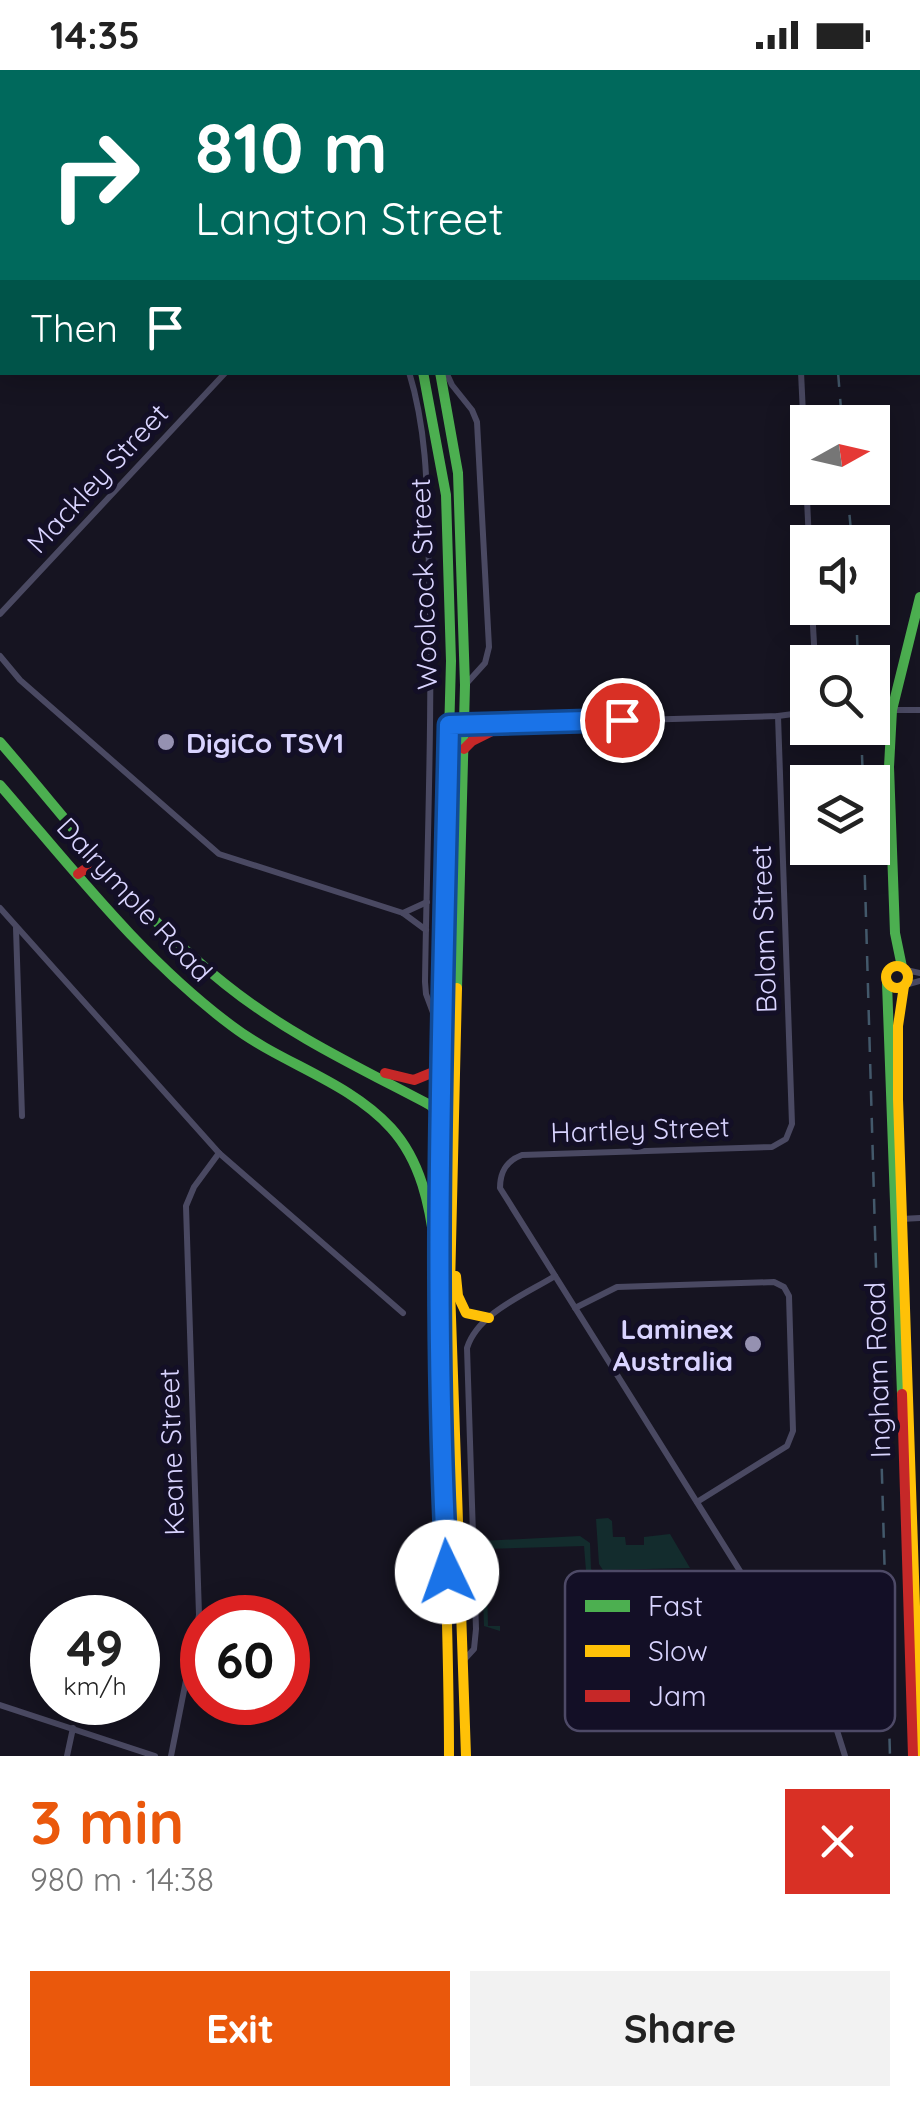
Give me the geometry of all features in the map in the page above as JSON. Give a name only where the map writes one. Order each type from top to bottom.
[{"type":"main road","name":"Woolcock Street","points":[[424,375],[446,496],[451,661],[441,1068],[440,1304],[449,1756]]},
{"type":"main road","name":"Woolcock Street","points":[[443,375],[458,473],[465,684],[450,1288],[462,1662],[469,1756]]},
{"type":"main road","points":[[899,968],[886,975],[893,988],[905,986],[908,978],[899,968],[895,933],[889,768],[892,710],[920,597]]},
{"type":"main road","points":[[464,749],[506,724]]},
{"type":"main road","name":"Dalrymple Road","points":[[0,742],[149,913],[213,975],[264,1013],[430,1105],[454,1140]]},
{"type":"main road","name":"Dalrymple Road","points":[[0,785],[140,943],[197,998],[234,1028],[361,1102],[390,1128],[413,1160],[428,1196],[440,1304]]},
{"type":"main road","points":[[78,874],[101,858]]},
{"type":"main road","name":"Ingham Road","points":[[887,983],[912,1502],[916,1756]]},
{"type":"main road","name":"Ingham Road","points":[[898,1219],[898,1026],[905,986]]},
{"type":"main road","points":[[328,1050],[401,1080],[423,1080],[441,1068]]},
{"type":"main road","points":[[441,1142],[444,1136],[454,1140]]},
{"type":"main road","points":[[452,1225],[458,1296],[466,1313],[488,1318]]},
{"type":"street","name":"Mackley Street","points":[[0,614],[223,375]]},
{"type":"street","points":[[410,375],[421,418],[427,492],[432,664],[426,994],[436,1015],[442,1052]]},
{"type":"street","points":[[445,375],[476,416],[482,464],[488,647],[485,663],[465,684]]},
{"type":"street","points":[[801,375],[808,525]]},
{"type":"street","points":[[0,656],[20,680],[219,854],[403,913],[426,930]]},
{"type":"street","points":[[892,710],[920,710]]},
{"type":"street","points":[[449,725],[778,716],[790,712]]},
{"type":"street","name":"Bolam Street","points":[[778,716],[792,1121],[786,1139]]},
{"type":"street","points":[[403,913],[427,902]]},
{"type":"street","points":[[0,908],[219,1153],[403,1313]]},
{"type":"street","points":[[16,927],[22,1116]]},
{"type":"street","points":[[899,968],[920,973]]},
{"type":"street","points":[[905,986],[920,981]]},
{"type":"street","name":"Hartley Street","points":[[555,1276],[502,1194],[501,1174],[507,1164],[522,1155],[772,1147],[786,1139]]},
{"type":"street","name":"Keane Street","points":[[170,1756],[199,1615],[186,1206],[194,1187],[219,1153]]},
{"type":"street","points":[[898,1219],[920,1218]]},
{"type":"street","points":[[469,1342],[488,1318],[555,1276],[740,1571]]},
{"type":"street","points":[[575,1308],[605,1292],[632,1285],[774,1282],[784,1287],[789,1296],[793,1431],[787,1446],[697,1502]]},
{"type":"street","points":[[462,1662],[474,1649],[476,1628],[466,1313]]},
{"type":"street","points":[[0,1705],[155,1756]]},
{"type":"street","points":[[67,1756],[73,1728]]},
{"type":"street","points":[[837,1731],[846,1756]]},
{"type":"green space","points":[[596,1519],[612,1521],[613,1537],[625,1537],[626,1545],[644,1545],[644,1537],[670,1534],[690,1568],[603,1570],[599,1564]]},
{"type":"green space","points":[[580,1536],[590,1543],[593,1571],[586,1571],[584,1546],[486,1549],[488,1626],[500,1626],[500,1631],[484,1626],[481,1541]]},
{"type":"railway","points":[[838,375],[841,405]]},
{"type":"railway","points":[[849,505],[850,525]]},
{"type":"railway","points":[[857,625],[857,645]]},
{"type":"railway","points":[[862,745],[862,765]]},
{"type":"railway","points":[[864,865],[885,1571]]},
{"type":"railway","points":[[889,1731],[890,1756]]},
{"type":"traffic: fast","points":[[424,375],[446,495],[451,661],[447,810]]},
{"type":"traffic: fast","points":[[441,375],[458,473],[465,685],[457,988]]},
{"type":"traffic: fast","points":[[902,967],[895,933],[889,767],[892,710],[920,597]]},
{"type":"traffic: fast","points":[[0,742],[107,868],[193,957],[273,1019],[430,1105],[440,1115]]},
{"type":"traffic: fast","points":[[0,785],[110,912],[199,1000],[251,1039],[355,1098],[391,1128],[410,1155],[422,1185],[435,1248]]},
{"type":"traffic: fast","points":[[887,983],[902,1394]]},
{"type":"traffic: slow","points":[[897,966],[905,969],[908,977],[905,985],[897,988],[889,985],[886,977],[889,969],[897,966]]},
{"type":"traffic: slow","points":[[904,986],[898,1026],[898,1099],[920,1756]]},
{"type":"traffic: slow","points":[[457,988],[450,1288],[466,1756]]},
{"type":"traffic: slow","points":[[456,1276],[458,1296],[466,1313],[489,1318]]},
{"type":"traffic: slow","points":[[441,1338],[449,1756]]},
{"type":"traffic: jam","points":[[464,749],[506,724]]},
{"type":"traffic: jam","points":[[441,1338],[440,1096],[447,810]]},
{"type":"traffic: jam","points":[[78,874],[101,858]]},
{"type":"traffic: jam","points":[[385,1073],[414,1080],[441,1069]]},
{"type":"traffic: jam","points":[[902,1394],[913,1756]]},
{"type":"place","name":"DigiCo TSV1","points":[[166,742]]},
{"type":"place","name":"Laminex Australia","points":[[753,1344]]},
{"type":"route","points":[[447,1572],[441,1456],[440,1096],[449,725],[622,720]]}]
